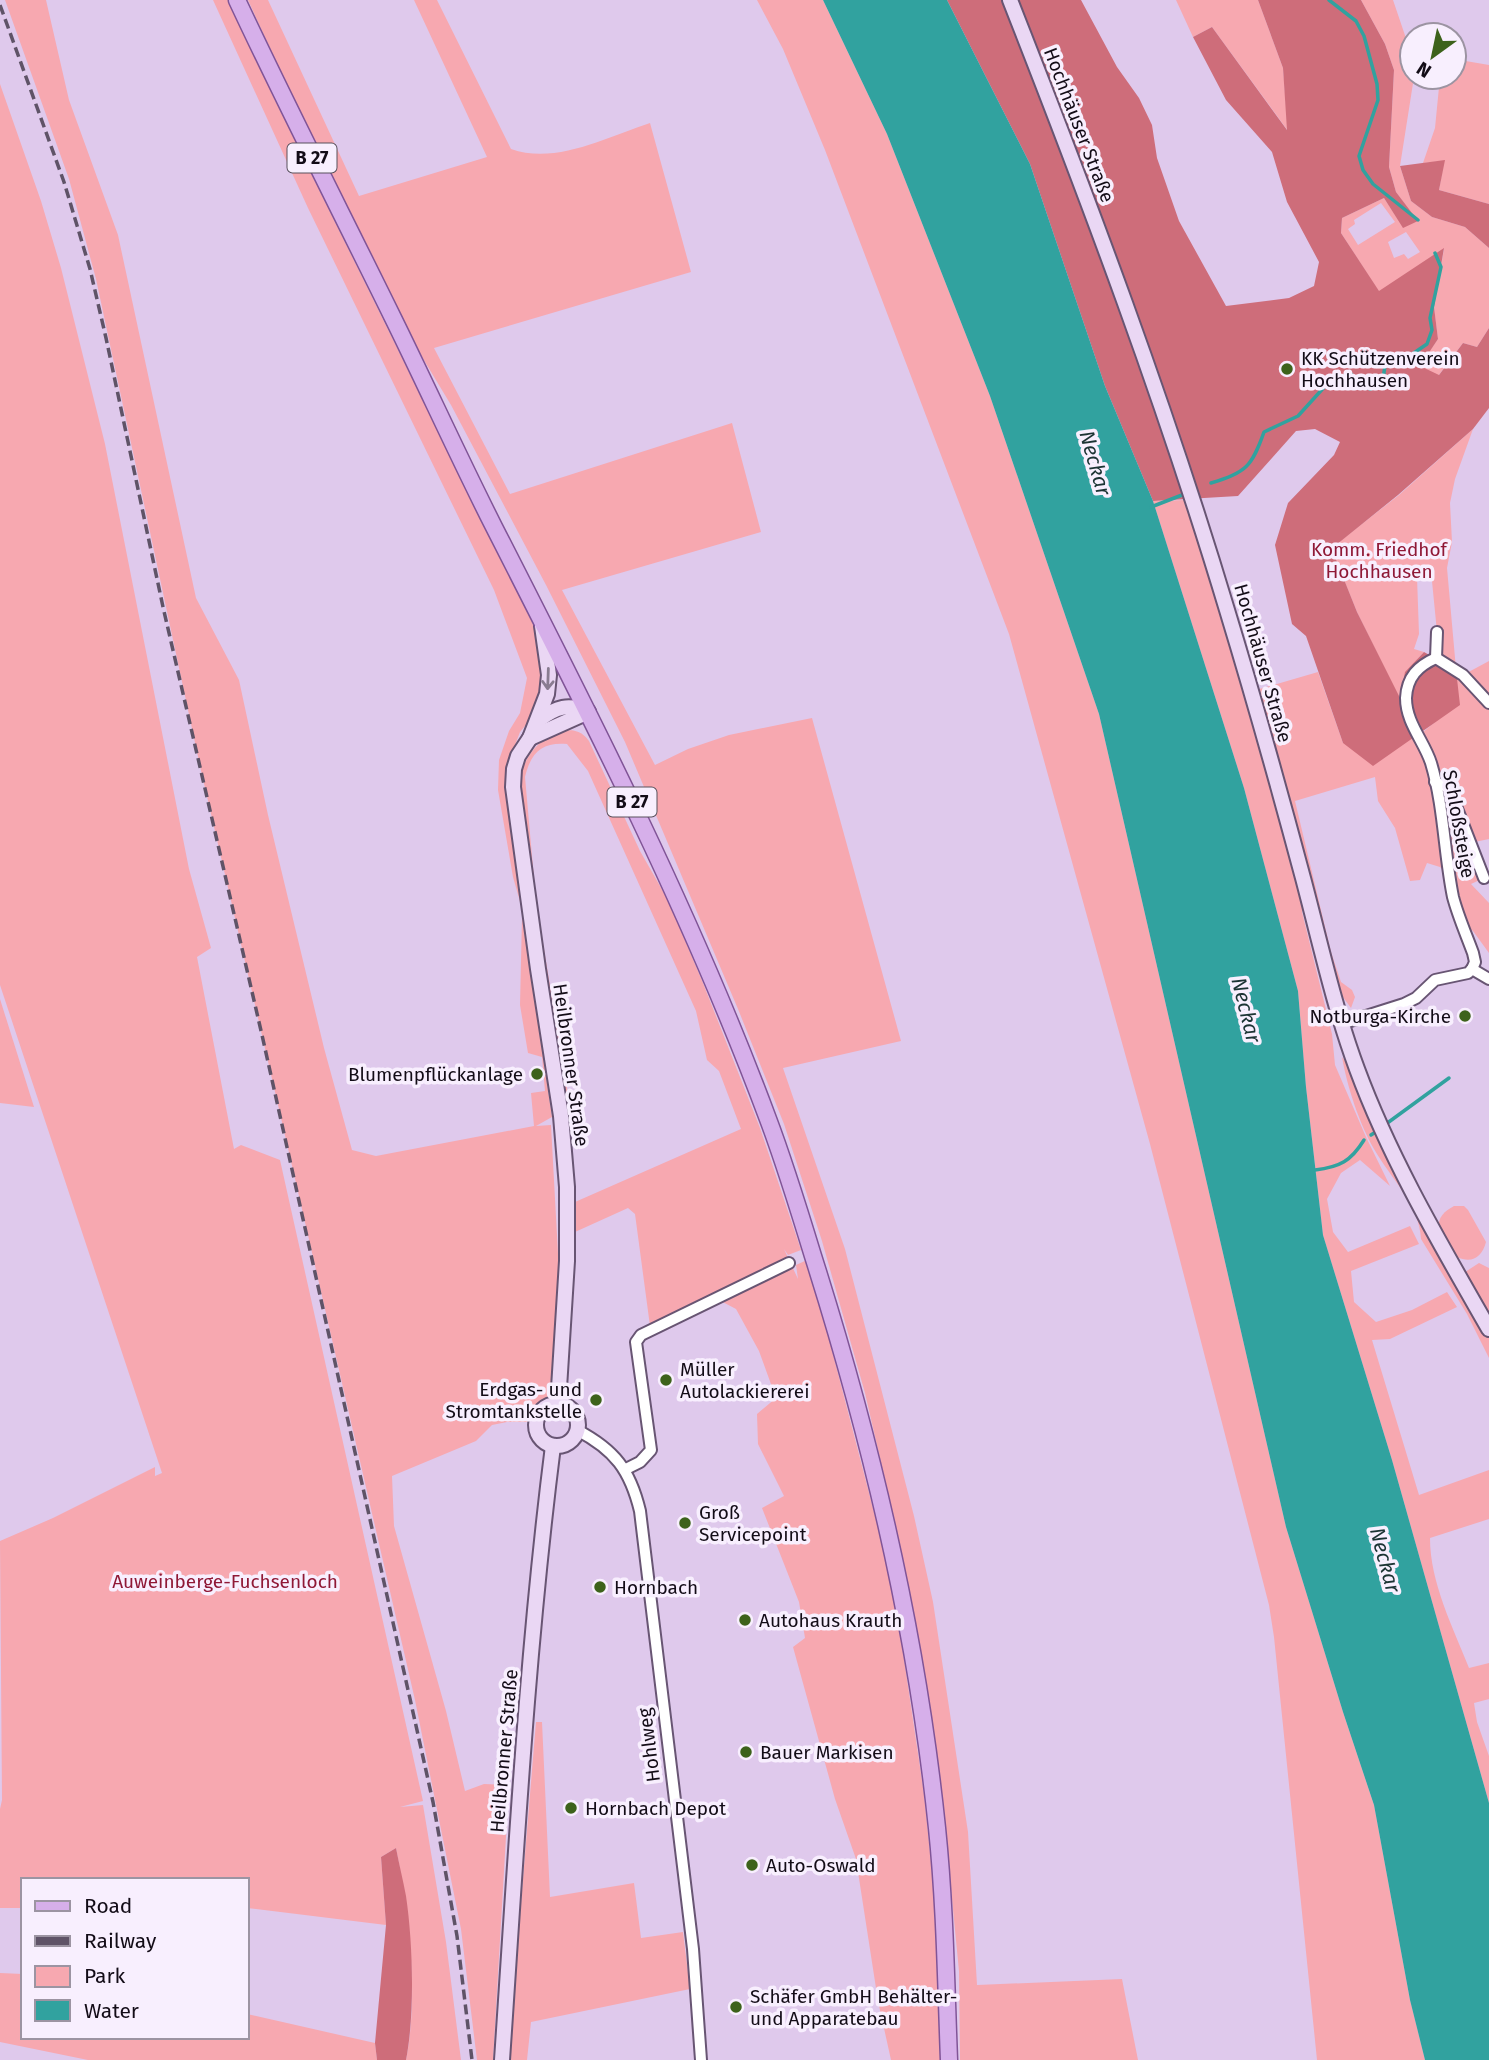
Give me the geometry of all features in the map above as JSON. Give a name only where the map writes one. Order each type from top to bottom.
[{"type":"main road","name":"B 27","points":[[237,0],[681,904],[757,1089],[791,1187],[838,1334],[863,1424],[888,1531],[920,1702],[937,1831],[949,2060]]},
{"type":"street","name":"Hochhäuser Straße","points":[[1010,0],[1083,185],[1189,485],[1276,778],[1341,1024],[1375,1115],[1392,1151],[1424,1215],[1489,1329]]},
{"type":"street","name":"Heilbronner Straße","points":[[541,618],[549,675],[547,694],[538,720],[514,769],[513,788],[561,1116],[566,1175],[567,1261],[558,1404]]},
{"type":"street","points":[[1437,632],[1436,658],[1463,675],[1489,703]]},
{"type":"street","name":"Schloßsteige","points":[[1436,658],[1416,669],[1409,681],[1407,709],[1417,737],[1430,760],[1453,896],[1473,953],[1475,962],[1472,968]]},
{"type":"street","points":[[538,720],[564,706],[576,706],[588,712]]},
{"type":"street","points":[[530,738],[588,712]]},
{"type":"street","points":[[1435,782],[1449,788],[1484,878]]},
{"type":"street","points":[[1341,1024],[1404,1004],[1416,998],[1435,980],[1468,973],[1472,968],[1489,979]]},
{"type":"street","points":[[626,1469],[640,1462],[651,1450],[636,1342],[641,1335],[789,1263]]},
{"type":"street","points":[[552,1404],[558,1404],[576,1415],[577,1430],[571,1440],[560,1446],[553,1446],[538,1435],[536,1422],[541,1411],[552,1404]]},
{"type":"street","name":"Hohlweg","points":[[577,1430],[595,1438],[626,1469],[635,1489],[640,1511],[695,1964],[701,2060]]},
{"type":"street","name":"Heilbronner Straße","points":[[502,2060],[520,1786],[538,1578],[553,1446]]},
{"type":"green space","points":[[5,0],[46,0],[69,100],[118,235],[196,598],[239,680],[268,815],[324,1048],[352,1150],[376,1156],[534,1126],[531,1093],[545,1091],[542,1057],[528,1053],[520,1005],[522,917],[552,1117],[536,1126],[551,1125],[558,1254],[558,1404],[544,1409],[536,1422],[492,1425],[476,1441],[392,1476],[394,1526],[446,1711],[465,1791],[484,1784],[509,1785],[493,2060],[477,2060],[461,1929],[415,1700],[200,766],[96,279],[69,179]]},
{"type":"green space","points":[[213,0],[229,0],[273,96],[532,622],[541,646],[546,675],[534,715],[520,732],[509,761],[524,901],[521,905],[513,877],[498,790],[499,760],[509,731],[520,713],[527,678],[494,590],[308,208]]},
{"type":"green space","points":[[248,0],[268,0],[359,196],[487,157],[414,0],[437,0],[511,149],[546,154],[563,151],[599,142],[650,123],[691,272],[434,348],[510,494],[732,423],[761,532],[562,590],[655,765],[688,749],[729,735],[812,718],[901,1041],[783,1068],[845,1249],[914,1516],[933,1602],[968,1832],[977,1985],[1122,1979],[1138,2060],[960,2060],[959,1971],[944,1817],[925,1675],[896,1528],[865,1393],[822,1241],[784,1124],[625,742],[451,405],[419,352],[293,99]]},
{"type":"green space","points":[[757,0],[823,0],[887,134],[990,396],[1099,714],[1286,1527],[1374,1805],[1410,2000],[1425,2060],[1317,2060],[1269,1605],[1150,1144],[1009,634],[825,150],[783,49]]},
{"type":"green space","points":[[1176,0],[1258,0],[1283,68],[1288,131],[1212,27],[1193,37]]},
{"type":"green space","points":[[1361,0],[1393,0],[1400,21],[1398,21],[1398,91],[1412,91],[1400,166],[1411,201],[1432,217],[1465,227],[1489,248],[1489,328],[1477,347],[1463,343],[1438,376],[1419,366],[1438,339],[1434,307],[1444,249],[1379,292],[1341,233],[1342,218],[1384,198],[1403,227],[1417,221],[1396,192],[1389,167],[1394,70],[1385,44]],"holes":[[[1381,203],[1395,222],[1358,245],[1348,229],[1355,224],[1354,220]],[[1406,232],[1420,252],[1408,259],[1404,254],[1394,258],[1388,242]]]},
{"type":"green space","points":[[1468,61],[1489,65],[1489,204],[1439,190],[1444,161],[1423,163],[1435,128],[1439,91],[1468,91]]},
{"type":"green space","name":"Auweinberge-Fuchsenloch","points":[[0,84],[61,268],[105,444],[189,869],[211,948],[197,957],[234,1149],[241,1145],[280,1160],[423,1801],[400,1807],[423,1805],[446,1942],[461,2060],[406,2060],[412,2009],[411,1954],[396,1848],[381,1857],[386,1925],[248,1908],[248,1878],[21,1878],[21,1908],[0,1908],[0,1541],[155,1467],[155,1476],[162,1473],[0,985]]},
{"type":"green space","name":"Komm. Friedhof Hochhausen","points":[[1473,429],[1455,479],[1450,503],[1452,542],[1447,568],[1456,669],[1463,675],[1489,661],[1489,839],[1470,843],[1484,878],[1471,884],[1489,903],[1489,953],[1473,931],[1460,921],[1450,877],[1440,867],[1427,863],[1420,880],[1410,881],[1395,828],[1378,801],[1375,777],[1295,801],[1331,952],[1341,982],[1352,990],[1355,997],[1351,1008],[1337,989],[1256,690],[1318,672],[1343,743],[1417,737],[1435,722],[1437,632],[1431,571],[1420,570],[1417,577],[1419,634],[1414,649],[1424,652],[1407,674],[1400,700],[1357,612],[1333,553],[1335,545],[1399,495]]},
{"type":"green space","points":[[1187,500],[1304,905],[1302,912],[1332,1034],[1335,1065],[1390,1186],[1360,1160],[1341,1173],[1327,1199],[1333,1232],[1348,1252],[1410,1226],[1419,1244],[1351,1271],[1354,1302],[1376,1322],[1412,1310],[1447,1292],[1457,1307],[1390,1339],[1372,1340],[1419,1495],[1489,1470],[1489,1519],[1430,1538],[1438,1588],[1469,1668],[1489,1663],[1489,1699],[1474,1703],[1477,1722],[1489,1756],[1489,1803],[1392,1460],[1323,1235],[1298,991],[1244,788],[1153,501]]},
{"type":"green space","points":[[561,730],[577,731],[589,741],[640,851],[668,900],[760,1128],[801,1250],[788,1255],[784,1249],[798,1279],[796,1265],[807,1260],[813,1277],[882,1543],[900,1632],[924,1794],[933,1882],[942,2060],[891,2060],[878,2001],[856,1859],[835,1799],[793,1647],[805,1638],[799,1602],[762,1508],[784,1496],[758,1444],[757,1414],[776,1398],[759,1351],[736,1309],[715,1298],[650,1326],[635,1214],[628,1208],[575,1232],[575,1202],[741,1129],[719,1071],[707,1060],[696,1011],[588,771],[567,744],[558,744],[544,747],[534,755],[525,777],[536,901],[569,1100],[566,1102],[534,902],[519,780],[534,749]]},
{"type":"green space","points":[[0,999],[34,1107],[0,1103]]},
{"type":"green space","points":[[1342,1057],[1374,1126],[1459,1276],[1479,1263],[1489,1268],[1489,1358],[1467,1314],[1421,1239],[1410,1203],[1363,1128]]},
{"type":"green space","points":[[1454,1206],[1464,1206],[1468,1210],[1486,1242],[1476,1258],[1467,1260],[1457,1257],[1439,1229],[1442,1215]]},
{"type":"green space","points":[[536,1722],[542,1722],[550,1897],[634,1883],[641,1938],[683,1932],[690,1989],[531,2022],[527,2060],[508,2060]]},
{"type":"green space","points":[[0,1973],[21,1974],[21,2039],[248,2039],[248,2014],[375,2043],[377,2060],[88,2060],[0,2042]]},
{"type":"shaded area","points":[[947,0],[1081,0],[1152,125],[1157,158],[1179,221],[1226,306],[1289,298],[1314,286],[1319,262],[1287,202],[1272,152],[1226,100],[1193,37],[1212,27],[1287,130],[1283,68],[1258,0],[1361,0],[1385,44],[1394,70],[1389,167],[1396,192],[1418,221],[1403,228],[1384,198],[1342,218],[1341,233],[1379,291],[1444,248],[1434,307],[1438,339],[1420,366],[1439,375],[1463,343],[1477,347],[1489,328],[1489,408],[1473,429],[1336,545],[1333,552],[1357,612],[1400,698],[1405,672],[1424,652],[1456,670],[1460,705],[1373,766],[1343,743],[1306,636],[1292,624],[1275,545],[1288,503],[1334,455],[1340,442],[1315,429],[1296,431],[1238,496],[1153,501],[1105,386],[1030,164]]},
{"type":"shaded area","points":[[1445,160],[1439,190],[1489,204],[1489,248],[1465,227],[1432,217],[1411,201],[1400,166]]},
{"type":"shaded area","points":[[396,1848],[406,1896],[410,1935],[411,2022],[406,2060],[377,2060],[375,2043],[386,1925],[381,1857]]},
{"type":"water","name":"Neckar","points":[[823,0],[947,0],[1030,164],[1105,386],[1153,501],[1244,788],[1298,991],[1323,1235],[1392,1460],[1489,1803],[1489,2060],[1425,2060],[1410,2000],[1374,1805],[1286,1527],[1099,714],[990,396],[887,134]]},
{"type":"waterway","points":[[1329,0],[1356,21],[1364,36],[1377,84],[1378,100],[1359,156],[1363,170],[1373,184],[1418,220]]},
{"type":"waterway","points":[[1211,483],[1232,476],[1246,466],[1256,453],[1264,432],[1298,416],[1327,384],[1340,381],[1350,373],[1359,383],[1370,389],[1382,385],[1385,366],[1392,358],[1408,357],[1427,344],[1432,330],[1430,318],[1441,267],[1435,253]]},
{"type":"waterway","points":[[1151,507],[1182,495]]},
{"type":"waterway","points":[[1386,1124],[1449,1078]]},
{"type":"waterway","points":[[1315,1170],[1344,1162],[1364,1140]]},
{"type":"railway","points":[[0,5],[64,182],[90,269],[106,338],[163,607],[262,1035],[433,1802],[457,1936],[472,2060]]},
{"type":"place","name":"KK Schützenverein Hochhausen","points":[[1287,369]]},
{"type":"place","name":"Notburga-Kirche","points":[[1465,1016]]},
{"type":"place","name":"Blumenpflückanlage","points":[[537,1074]]},
{"type":"place","name":"Müller Autolackiererei","points":[[666,1380]]},
{"type":"place","name":"Erdgas- und Stromtankstelle","points":[[596,1400]]},
{"type":"place","name":"Groß Servicepoint","points":[[685,1523]]},
{"type":"place","name":"Hornbach","points":[[600,1587]]},
{"type":"place","name":"Autohaus Krauth","points":[[745,1620]]},
{"type":"place","name":"Bauer Markisen","points":[[746,1752]]},
{"type":"place","name":"Hornbach Depot","points":[[571,1808]]},
{"type":"place","name":"Auto-Oswald","points":[[752,1865]]},
{"type":"place","name":"Schäfer GmbH Behälter- und Apparatebau","points":[[736,2007]]}]
